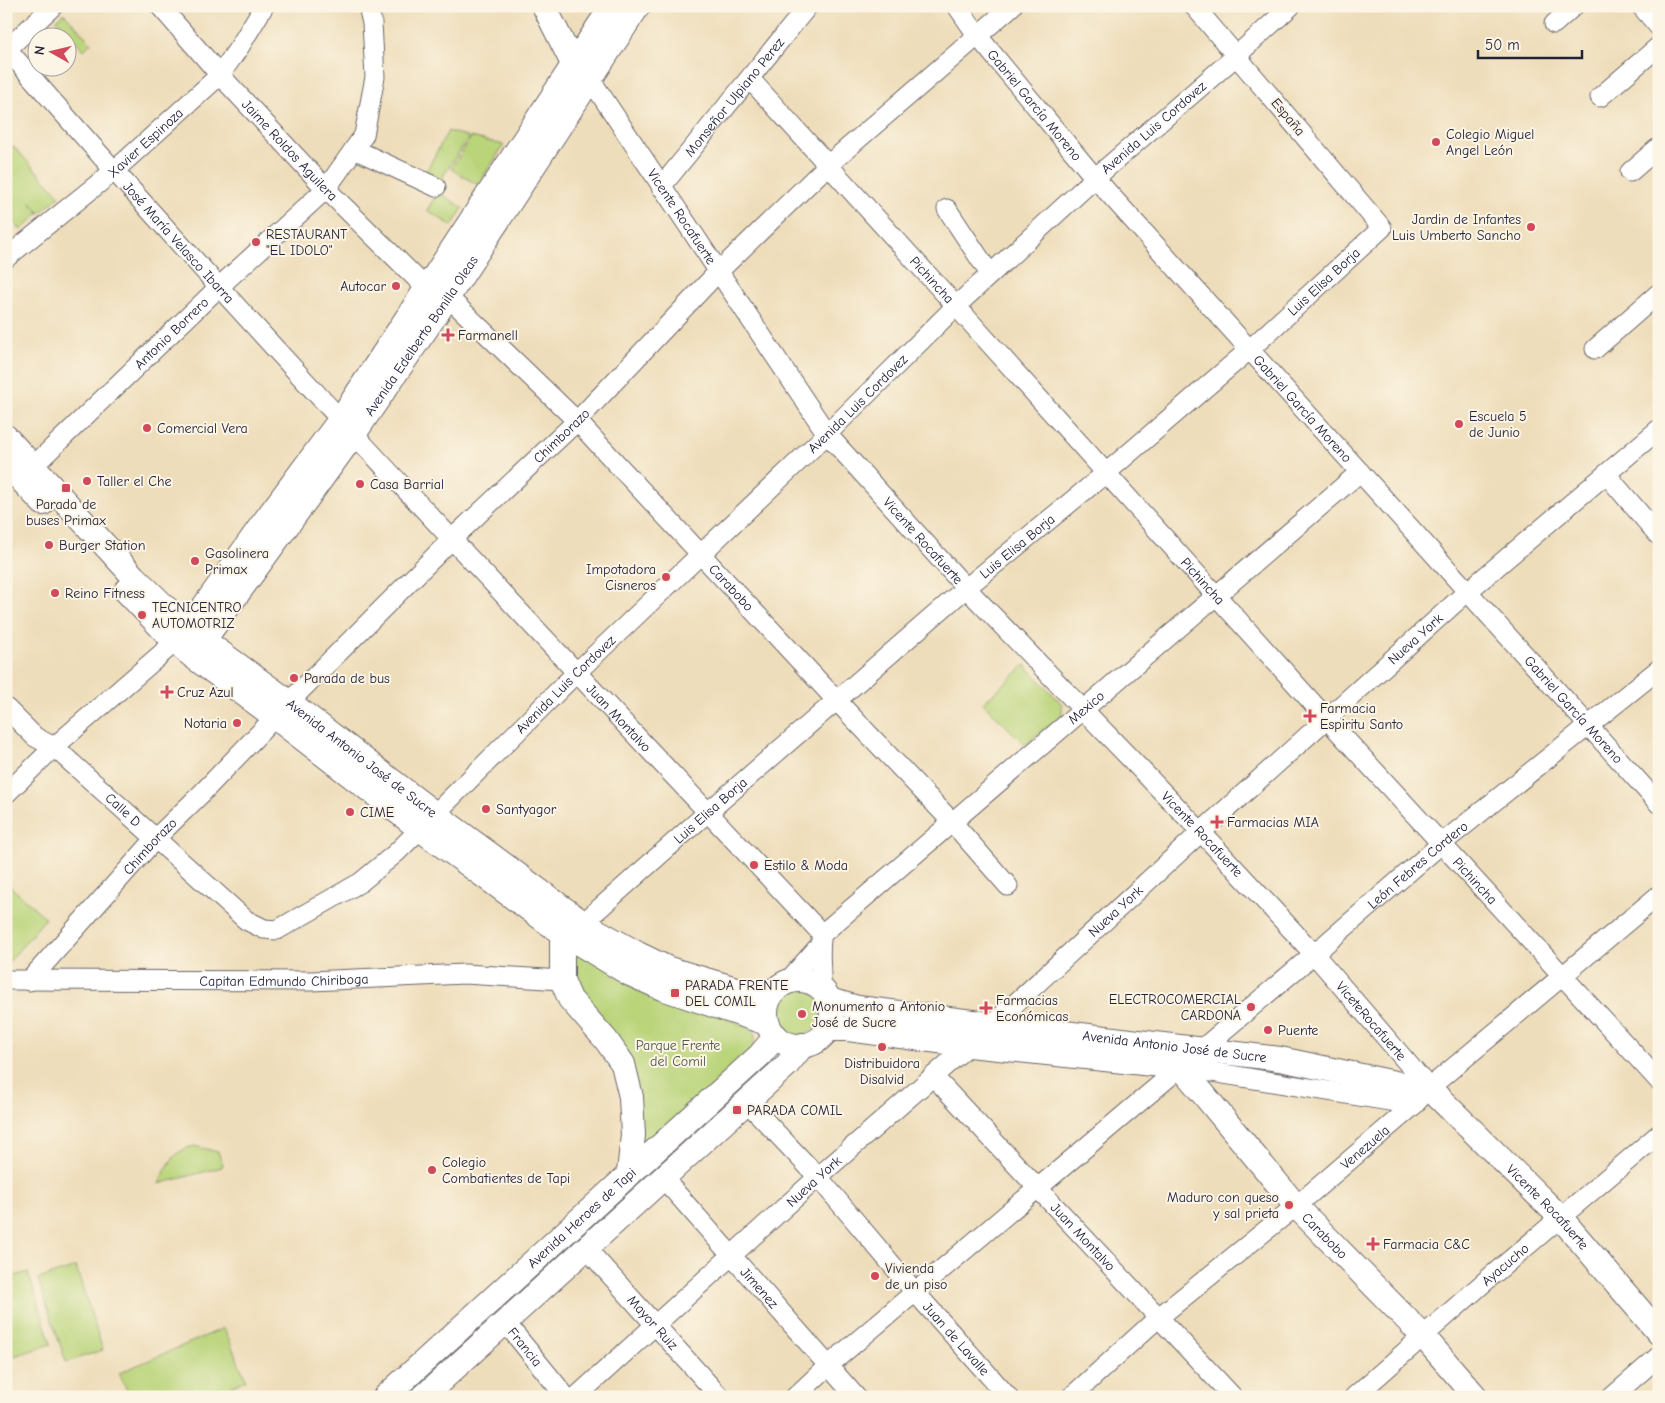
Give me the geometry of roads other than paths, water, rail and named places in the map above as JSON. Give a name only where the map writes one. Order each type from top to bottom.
[{"type":"main road","points":[[544,6],[582,66]]},
{"type":"main road","points":[[561,6],[582,66]]},
{"type":"main road","name":"Avenida Edelberto Bonilla Oleas","points":[[190,642],[261,526],[347,427],[448,297],[582,66],[612,6]]},
{"type":"main road","name":"Avenida Edelberto Bonilla Oleas","points":[[347,427],[426,288],[582,66],[638,6]]},
{"type":"main road","name":"Avenida Antonio José de Sucre","points":[[6,437],[20,470],[190,642],[282,709],[427,821],[562,933],[628,973],[662,988],[764,1025]]},
{"type":"main road","name":"Avenida Antonio José de Sucre","points":[[427,821],[583,923],[669,969],[736,989],[755,992],[780,987]]},
{"type":"main road","points":[[562,933],[562,980],[570,999],[606,1040],[623,1064],[632,1097],[633,1136],[629,1173]]},
{"type":"main road","points":[[805,980],[825,994],[831,1018],[827,1029],[819,1038],[803,1045],[786,1043],[764,1025],[766,1006],[780,987],[805,980]]},
{"type":"main road","name":"Avenida Antonio José de Sucre","points":[[825,994],[858,1008],[1280,1059],[1395,1083],[1422,1097]]},
{"type":"main road","points":[[754,1060],[758,1054],[760,1036],[758,1029],[764,1025]]},
{"type":"main road","name":"Avenida Heroes de Tapi","points":[[385,1397],[754,1060],[764,1025]]},
{"type":"main road","name":"Avenida Antonio José de Sucre","points":[[827,1029],[848,1029],[969,1045],[1181,1067]]},
{"type":"main road","name":"Avenida Heroes de Tapi","points":[[423,1397],[787,1065],[803,1045]]},
{"type":"main road","name":"Carabobo","points":[[1181,1067],[1296,1206],[1423,1336],[1476,1397]]},
{"type":"main road","name":"Vicente Rocafuerte","points":[[1422,1097],[1560,1217],[1659,1333]]},
{"type":"street","points":[[7,49],[53,6]]},
{"type":"street","name":"Jaime Roldos Aguilera","points":[[160,6],[220,75],[326,189],[426,288]]},
{"type":"street","name":"Xavier Espinoza","points":[[6,258],[114,171],[220,75],[264,6]]},
{"type":"street","name":"Antonio Borrero","points":[[20,470],[326,189],[364,135],[375,77],[372,23],[368,6]]},
{"type":"street","name":"Monseñor Ulpiano Perez","points":[[661,187],[750,80],[808,6]]},
{"type":"street","name":"Gabriel García Moreno","points":[[957,6],[978,35],[1095,178],[1659,804]]},
{"type":"street","name":"Chimborazo","points":[[29,981],[156,838],[452,538],[577,421],[718,272],[828,165],[1012,6]]},
{"type":"street","name":"España","points":[[1194,6],[1382,228]]},
{"type":"street","name":"Avenida Luis Cordovez","points":[[264,929],[277,930],[361,882],[396,853],[577,672],[827,434],[956,306],[1095,178],[1236,56],[1290,6]]},
{"type":"street","points":[[1554,24],[1574,6]]},
{"type":"street","points":[[1641,6],[1659,27]]},
{"type":"street","points":[[1600,97],[1659,46]]},
{"type":"street","name":"José María Velasco Ibarra","points":[[7,49],[114,171],[347,427]]},
{"type":"street","name":"Vicente Rocafuerte","points":[[582,66],[827,434],[966,588],[1201,832],[1314,954]]},
{"type":"street","name":"Pichincha","points":[[750,80],[1327,719],[1659,1081]]},
{"type":"street","points":[[1630,172],[1659,147]]},
{"type":"street","points":[[354,149],[436,187]]},
{"type":"street","points":[[947,209],[990,274]]},
{"type":"street","name":"Luis Elisa Borja","points":[[583,923],[966,588],[1106,473],[1249,350],[1382,228]]},
{"type":"street","points":[[1595,349],[1659,293]]},
{"type":"street","name":"Carabobo","points":[[448,297],[577,421],[953,823],[1008,886]]},
{"type":"street","name":"Juan Montalvo","points":[[347,427],[708,812],[821,940]]},
{"type":"street","name":"Nueva York","points":[[576,1397],[818,1177],[993,1024],[1201,832],[1467,592],[1659,429]]},
{"type":"street","name":"Mexico","points":[[780,987],[821,940],[953,823],[1360,472]]},
{"type":"street","points":[[1606,474],[1659,536]]},
{"type":"street","points":[[6,794],[54,747],[149,665],[190,642]]},
{"type":"street","name":"León Febres Cordero","points":[[794,1397],[829,1365],[1441,844],[1659,669]]},
{"type":"street","name":"Calle D","points":[[6,708],[35,737],[54,747],[246,920],[264,929]]},
{"type":"street","name":"Venezuela","points":[[1071,1397],[1159,1316],[1296,1206],[1562,976],[1659,895]]},
{"type":"street","points":[[821,940],[825,994]]},
{"type":"street","name":"ViceteRocafuerte","points":[[1314,954],[1422,1097]]},
{"type":"street","name":"Capitan Edmundo Chiriboga","points":[[6,980],[311,981],[465,974],[562,980]]},
{"type":"street","name":"Avenida Antonio José de Sucre","points":[[1181,1067],[1422,1097]]},
{"type":"street","name":"Juan Montalvo","points":[[933,1076],[1233,1397]]},
{"type":"street","name":"Juan de Lavalle","points":[[747,1102],[818,1177],[915,1292],[1008,1397]]},
{"type":"street","name":"Ayacucho","points":[[1354,1397],[1560,1217],[1659,1134]]},
{"type":"street","name":"Jimenez","points":[[663,1178],[856,1397]]},
{"type":"street","name":"Mayor Ruiz","points":[[586,1248],[720,1397]]},
{"type":"street","name":"Francia","points":[[505,1322],[566,1397]]},
{"type":"street","points":[[1612,1397],[1659,1356]]},
{"type":"place","name":"Colegio Miguel Angel León","points":[[1436,142]]},
{"type":"place","name":"Jardin de Infantes Luis Umberto Sancho","points":[[1531,227]]},
{"type":"place","name":"RESTAURANT \"EL IDOLO\"","points":[[256,242]]},
{"type":"place","name":"Autocar","points":[[396,286]]},
{"type":"place","name":"Farmanell","points":[[448,335]]},
{"type":"place","name":"Escuela 5 de Junio","points":[[1459,424]]},
{"type":"place","name":"Comercial Vera","points":[[147,428]]},
{"type":"place","name":"Taller el Che","points":[[87,481]]},
{"type":"place","name":"Casa Barrial","points":[[360,484]]},
{"type":"place","name":"Parada de buses Primax","points":[[66,488]]},
{"type":"place","name":"Burger Station","points":[[49,545]]},
{"type":"place","name":"Gasolinera Primax","points":[[195,561]]},
{"type":"place","name":"Impotadora Cisneros","points":[[666,577]]},
{"type":"place","name":"Reino Fitness","points":[[55,593]]},
{"type":"place","name":"TECNICENTRO AUTOMOTRIZ","points":[[142,615]]},
{"type":"place","name":"Parada de bus","points":[[294,678]]},
{"type":"place","name":"Cruz Azul","points":[[167,692]]},
{"type":"place","name":"Farmacia Espiritu Santo","points":[[1310,716]]},
{"type":"place","name":"Notaria","points":[[237,723]]},
{"type":"place","name":"Santyagor","points":[[486,809]]},
{"type":"place","name":"CIME","points":[[350,812]]},
{"type":"place","name":"Farmacias MIA","points":[[1217,822]]},
{"type":"place","name":"Estilo & Moda","points":[[754,865]]},
{"type":"place","name":"PARADA FRENTE DEL COMIL","points":[[675,993]]},
{"type":"place","name":"ELECTROCOMERCIAL CARDONA","points":[[1251,1007]]},
{"type":"place","name":"Farmacias Económicas","points":[[986,1008]]},
{"type":"place","name":"Monumento a Antonio José de Sucre","points":[[802,1014]]},
{"type":"place","name":"Puente","points":[[1268,1030]]},
{"type":"place","name":"Distribuidora Disalvid","points":[[882,1047]]},
{"type":"place","name":"PARADA COMIL","points":[[737,1110]]},
{"type":"place","name":"Colegio Combatientes de Tapi","points":[[432,1170]]},
{"type":"place","name":"Maduro con queso y sal prieta","points":[[1289,1205]]},
{"type":"place","name":"Farmacia C&C","points":[[1373,1244]]},
{"type":"place","name":"Vivienda de un piso","points":[[875,1276]]},
{"type":"park label","name":"Parque Frente del Comil","points":[[678,1054]]}]
